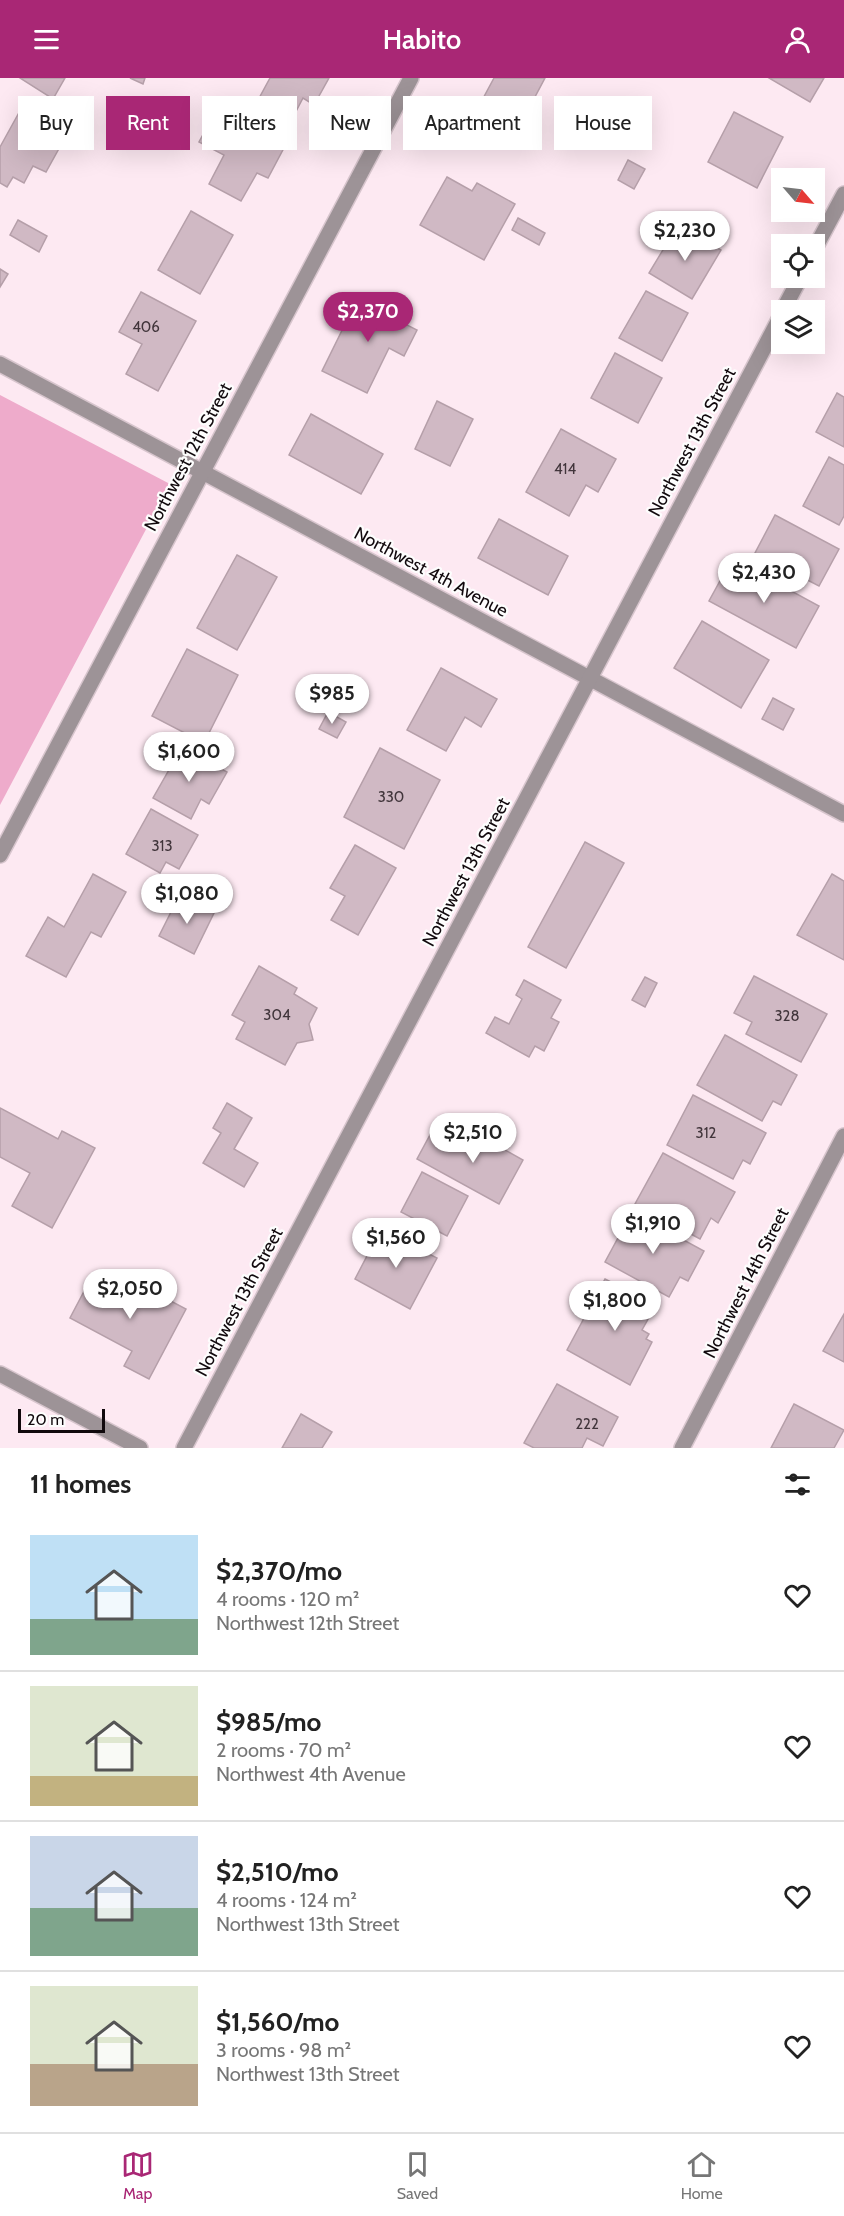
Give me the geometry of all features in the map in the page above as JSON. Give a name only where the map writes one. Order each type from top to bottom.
[{"type":"street","name":"Northwest 12th Street","points":[[0,855],[411,78]]},
{"type":"street","points":[[823,234],[844,194]]},
{"type":"street","name":"Northwest 13th Street","points":[[184,1448],[591,680],[771,333]]},
{"type":"street","name":"Northwest 4th Avenue","points":[[0,364],[844,814]]},
{"type":"street","name":"Northwest 14th Street","points":[[682,1448],[844,1136]]},
{"type":"street","points":[[0,1374],[140,1448]]},
{"type":"shaded area","points":[[0,395],[170,484],[0,805]]},
{"type":"building","points":[[20,78],[65,78],[55,96],[48,96]]},
{"type":"building","points":[[130,78],[145,78],[143,84]]},
{"type":"building","points":[[270,78],[329,78],[319,96],[309,96],[309,102],[303,98],[297,110],[297,96],[260,96]]},
{"type":"building","points":[[494,78],[545,78],[535,96],[484,96]]},
{"type":"building","points":[[769,78],[824,78],[810,102]]},
{"type":"building","points":[[734,112],[783,137],[757,188],[708,162]]},
{"type":"building","points":[[18,114],[18,150],[58,150],[46,172],[33,166],[24,183],[13,177],[7,187],[0,183],[0,147]]},
{"type":"building","points":[[214,150],[283,150],[268,178],[257,173],[241,201],[209,184],[224,155]]},
{"type":"building","points":[[628,160],[645,169],[634,189],[618,180]]},
{"type":"building","points":[[447,177],[472,191],[477,183],[515,204],[484,260],[420,225]]},
{"type":"building","points":[[191,211],[233,235],[200,294],[158,270]]},
{"type":"building","points":[[518,218],[545,233],[539,245],[512,230]]},
{"type":"building","points":[[18,220],[47,236],[39,252],[10,235]]},
{"type":"building","points":[[678,225],[721,250],[692,299],[649,273]]},
{"type":"building","points":[[0,269],[8,274],[0,287]]},
{"type":"building","points":[[646,291],[688,313],[662,361],[619,338]]},
{"type":"building","points":[[141,292],[196,321],[158,391],[126,374],[142,344],[119,332]]},
{"type":"building","points":[[358,298],[382,310],[388,298],[408,308],[401,322],[417,330],[404,356],[389,348],[367,393],[322,371]]},
{"type":"building","points":[[615,353],[662,378],[638,423],[591,398]]},
{"type":"building","points":[[837,393],[844,397],[844,447],[816,432]]},
{"type":"building","points":[[437,401],[473,419],[450,466],[415,449]]},
{"type":"building","points":[[311,414],[383,454],[361,494],[289,455]]},
{"type":"building","points":[[561,429],[616,459],[598,492],[586,485],[569,516],[526,492]]},
{"type":"building","points":[[829,457],[844,465],[844,516],[839,525],[803,506]]},
{"type":"building","points":[[775,515],[839,549],[819,586],[755,553]]},
{"type":"building","points":[[499,519],[568,556],[548,595],[478,558]]},
{"type":"building","points":[[237,555],[277,577],[237,650],[197,628]]},
{"type":"building","points":[[732,559],[819,606],[796,648],[709,601]]},
{"type":"building","points":[[702,621],[769,660],[741,708],[674,668]]},
{"type":"building","points":[[187,649],[238,675],[204,743],[152,716]]},
{"type":"building","points":[[441,668],[497,699],[481,727],[465,717],[446,751],[407,730]]},
{"type":"building","points":[[773,698],[794,709],[783,730],[762,719]]},
{"type":"building","points":[[328,712],[346,722],[337,738],[319,729]]},
{"type":"building","points":[[182,747],[227,772],[209,804],[201,799],[191,819],[153,798]]},
{"type":"building","points":[[380,748],[440,780],[404,849],[344,817]]},
{"type":"building","points":[[151,809],[198,835],[179,869],[166,862],[160,873],[126,854]]},
{"type":"building","points":[[585,842],[624,863],[566,968],[528,947]]},
{"type":"building","points":[[355,845],[396,868],[358,935],[331,920],[345,896],[330,888]]},
{"type":"building","points":[[93,874],[126,892],[101,937],[91,932],[66,977],[26,956],[48,917],[64,927]]},
{"type":"building","points":[[832,874],[844,881],[844,960],[797,935]]},
{"type":"building","points":[[179,896],[214,913],[194,954],[159,936]]},
{"type":"building","points":[[259,966],[297,988],[294,994],[317,1008],[309,1024],[313,1040],[297,1043],[285,1065],[236,1039],[245,1022],[232,1015]]},
{"type":"building","points":[[754,976],[827,1014],[801,1062],[746,1034],[752,1022],[734,1013]]},
{"type":"building","points":[[645,977],[657,983],[645,1007],[632,1000]]},
{"type":"building","points":[[524,980],[561,1000],[551,1018],[559,1022],[544,1051],[535,1046],[529,1057],[486,1033],[495,1017],[509,1024],[522,999],[516,995]]},
{"type":"building","points":[[725,1035],[797,1075],[781,1105],[773,1101],[762,1121],[697,1085]]},
{"type":"building","points":[[693,1095],[766,1133],[750,1164],[743,1160],[733,1179],[667,1145]]},
{"type":"building","points":[[227,1103],[252,1118],[234,1149],[258,1163],[244,1187],[203,1163],[221,1133],[213,1128]]},
{"type":"building","points":[[0,1108],[58,1139],[62,1131],[95,1148],[52,1228],[12,1206],[30,1173],[0,1157]]},
{"type":"building","points":[[471,1131],[523,1160],[499,1204],[417,1159],[431,1133],[461,1150]]},
{"type":"building","points":[[663,1153],[735,1192],[718,1223],[711,1218],[700,1239],[635,1204]]},
{"type":"building","points":[[422,1172],[468,1196],[447,1236],[401,1212]]},
{"type":"building","points":[[632,1212],[704,1251],[688,1281],[680,1277],[669,1297],[605,1262]]},
{"type":"building","points":[[381,1229],[437,1258],[410,1309],[355,1279]]},
{"type":"building","points":[[116,1272],[186,1309],[149,1379],[124,1366],[132,1351],[70,1318],[91,1278],[108,1288]]},
{"type":"building","points":[[605,1279],[656,1305],[642,1330],[649,1334],[646,1339],[652,1342],[630,1385],[567,1350]]},
{"type":"building","points":[[844,1314],[844,1362],[823,1351]]},
{"type":"building","points":[[557,1384],[618,1417],[603,1446],[587,1438],[582,1448],[534,1448],[524,1443]]},
{"type":"building","points":[[794,1404],[844,1430],[834,1448],[771,1448]]},
{"type":"building","points":[[301,1414],[332,1432],[322,1448],[282,1448]]}]
